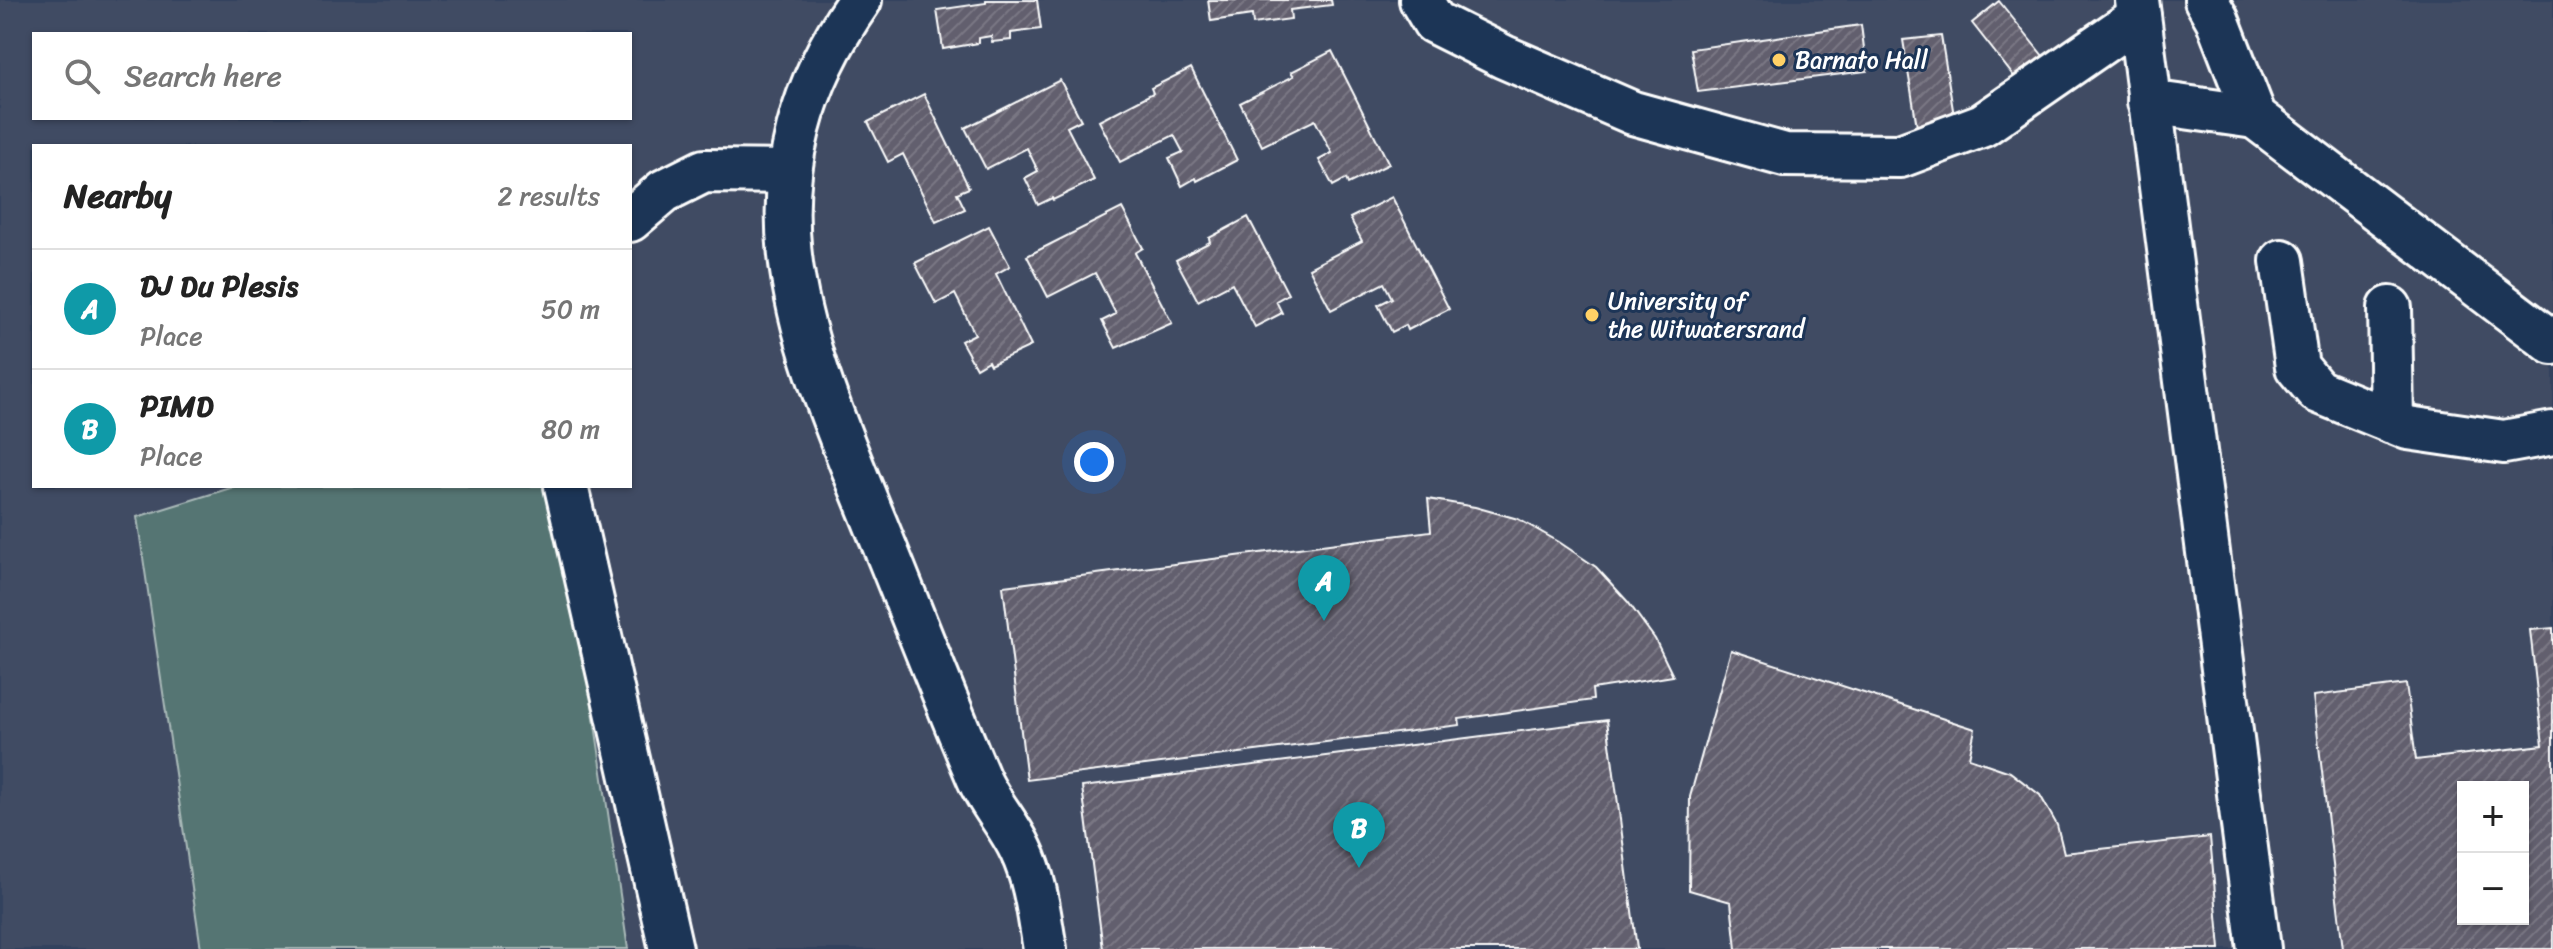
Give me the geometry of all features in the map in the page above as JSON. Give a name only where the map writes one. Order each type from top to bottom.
[{"type":"lane","points":[[860,0],[840,29],[820,69],[799,124],[790,172],[789,255],[794,294],[829,409],[979,780],[1020,848],[1029,869],[1045,949]]},
{"type":"lane","points":[[1421,0],[1434,22],[1504,57],[1633,113],[1785,155],[1900,156],[1983,125],[2138,8]]},
{"type":"lane","points":[[2206,0],[2217,19],[2255,117]]},
{"type":"lane","points":[[2138,8],[2259,949]]},
{"type":"lane","points":[[2149,102],[2255,117],[2553,343]]},
{"type":"lane","points":[[632,218],[664,191],[704,171],[790,172]]},
{"type":"lane","points":[[2282,261],[2297,367],[2317,391],[2408,428],[2504,442],[2553,433]]},
{"type":"lane","points":[[2390,308],[2392,422]]},
{"type":"lane","points":[[566,488],[671,949]]},
{"type":"shaded area","name":"University of the Witwatersrand","points":[[0,0],[2553,0],[2553,949],[0,949]]},
{"type":"green space","points":[[231,488],[560,488],[628,949],[201,949],[137,517]]},
{"type":"building","points":[[986,0],[1037,0],[1041,29],[1011,33],[1011,40],[992,42],[991,36],[979,38],[979,43],[943,49],[937,10],[986,3]]},
{"type":"building","points":[[1208,0],[1331,0],[1332,5],[1290,10],[1291,19],[1253,24],[1252,15],[1211,21]]},
{"type":"building","points":[[1999,1],[2047,61],[2019,83],[1972,23]]},
{"type":"building","name":"Barnato Hall","points":[[1861,25],[1867,71],[1698,92],[1691,49]]},
{"type":"building","points":[[1941,36],[1955,122],[1917,127],[1903,40]]},
{"type":"building","points":[[1332,51],[1389,164],[1348,184],[1346,179],[1333,186],[1319,160],[1332,153],[1315,120],[1262,146],[1240,103],[1294,76],[1291,72]]},
{"type":"building","points":[[1191,68],[1237,160],[1182,186],[1169,158],[1183,152],[1174,135],[1120,162],[1099,121],[1153,93],[1151,88]]},
{"type":"building","points":[[1060,80],[1081,120],[1067,127],[1094,180],[1038,205],[1025,178],[1038,171],[1027,148],[986,169],[965,128]]},
{"type":"building","points":[[924,94],[969,188],[957,193],[965,209],[936,222],[903,154],[888,162],[868,122]]},
{"type":"building","points":[[1392,197],[1449,309],[1408,330],[1406,325],[1392,332],[1378,305],[1392,298],[1384,283],[1331,310],[1309,268],[1362,241],[1350,218]]},
{"type":"building","points":[[1122,208],[1143,248],[1135,253],[1172,323],[1116,348],[1102,321],[1116,314],[1095,273],[1048,297],[1027,256]]},
{"type":"building","points":[[1248,217],[1288,294],[1276,301],[1282,313],[1255,327],[1232,283],[1198,301],[1176,260]]},
{"type":"building","points":[[989,226],[1010,266],[996,274],[1031,346],[990,365],[988,361],[976,368],[961,341],[975,334],[955,294],[936,304],[915,263]]},
{"type":"building","points":[[1428,499],[1518,519],[1596,567],[1628,602],[1655,639],[1673,676],[1592,689],[1593,700],[1459,719],[1460,725],[1027,780],[1003,586],[1431,531]]},
{"type":"building","points":[[2553,628],[2553,949],[2343,949],[2313,696],[2406,684],[2416,760],[2543,745],[2530,630]]},
{"type":"building","points":[[1731,650],[1975,729],[1969,758],[2010,772],[2040,795],[2057,825],[2064,853],[2210,837],[2220,949],[1736,949],[1731,902],[1689,890],[1690,797]]},
{"type":"building","points":[[1607,720],[1637,949],[1103,949],[1082,787]]},
{"type":"place","name":"Barnato Hall","points":[[1779,60]]},
{"type":"place","name":"University of the Witwatersrand","points":[[1592,315]]},
{"type":"place","name":"DJ Du Plesis","points":[[1324,621]]},
{"type":"place","name":"PIMD","points":[[1359,868]]}]
